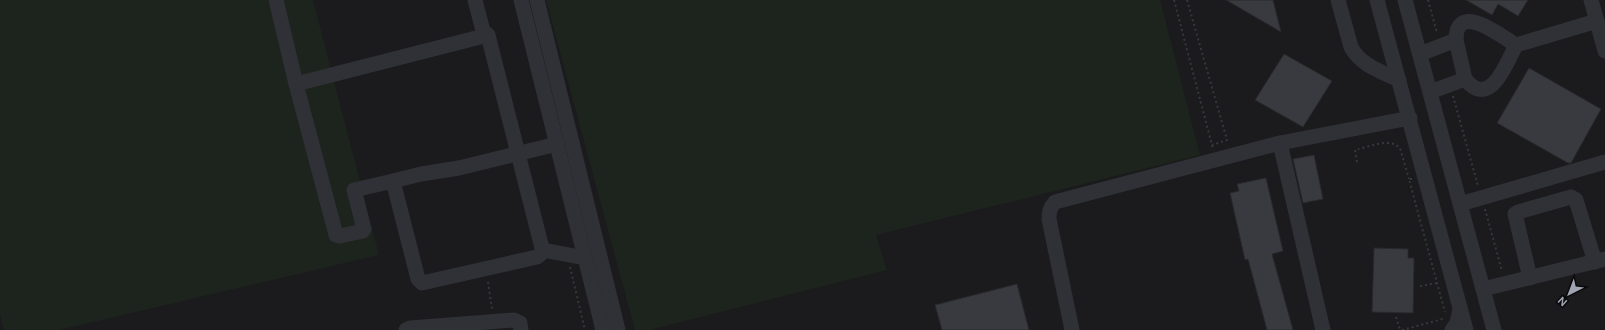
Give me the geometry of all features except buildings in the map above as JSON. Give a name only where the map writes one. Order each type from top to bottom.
[{"type":"street","points":[[276,0],[296,84],[336,235],[340,236],[363,231],[364,229],[354,190],[421,174],[459,168],[557,144]]},
{"type":"street","points":[[393,181],[419,281],[424,283],[537,257],[543,254],[544,250],[517,154],[488,35],[483,31],[475,0]]},
{"type":"street","points":[[521,0],[603,330]]},
{"type":"street","points":[[537,0],[618,330]]},
{"type":"street","points":[[1338,0],[1354,54],[1366,64],[1399,80]]},
{"type":"street","points":[[1377,0],[1466,330]]},
{"type":"street","points":[[1405,0],[1494,330]]},
{"type":"street","points":[[1591,0],[1605,51]]},
{"type":"street","points":[[1516,45],[1476,21],[1468,21],[1460,25],[1456,32],[1456,40],[1465,79],[1472,87],[1482,90],[1491,87],[1498,79],[1516,45],[1597,21]]},
{"type":"street","points":[[296,84],[488,35]]},
{"type":"street","points":[[1420,54],[1456,40]]},
{"type":"street","points":[[1430,92],[1465,79]]},
{"type":"street","points":[[1072,330],[1049,219],[1051,207],[1055,202],[1280,143],[1410,118]]},
{"type":"street","points":[[1280,143],[1323,330]]},
{"type":"street","points":[[1460,204],[1605,162]]},
{"type":"street","points":[[1483,289],[1530,278],[1600,260],[1576,200],[1570,198],[1515,214],[1530,278]]},
{"type":"street","points":[[544,250],[585,258]]},
{"type":"street","points":[[1452,330],[1457,323],[1460,309]]},
{"type":"street","points":[[406,330],[410,328],[516,321],[520,324],[521,330]]},
{"type":"path","points":[[1174,0],[1216,160]]},
{"type":"path","points":[[1187,0],[1227,140],[1212,145]]},
{"type":"path","points":[[1428,0],[1441,46]]},
{"type":"path","points":[[1357,162],[1355,150],[1390,142],[1396,144],[1400,148],[1446,314],[1444,318],[1401,330],[1396,317]]},
{"type":"path","points":[[1409,180],[1425,174]]},
{"type":"path","points":[[566,254],[585,330]]},
{"type":"path","points":[[486,269],[494,322]]},
{"type":"path","points":[[1420,286],[1452,280]]},
{"type":"shaded area","points":[[0,0],[1605,0],[1605,330],[0,330]]},
{"type":"shaded area","points":[[0,0],[313,0],[379,255],[59,330],[4,330],[0,315]]},
{"type":"shaded area","points":[[546,0],[1160,0],[1200,155],[876,235],[887,270],[649,330],[635,330]]}]
